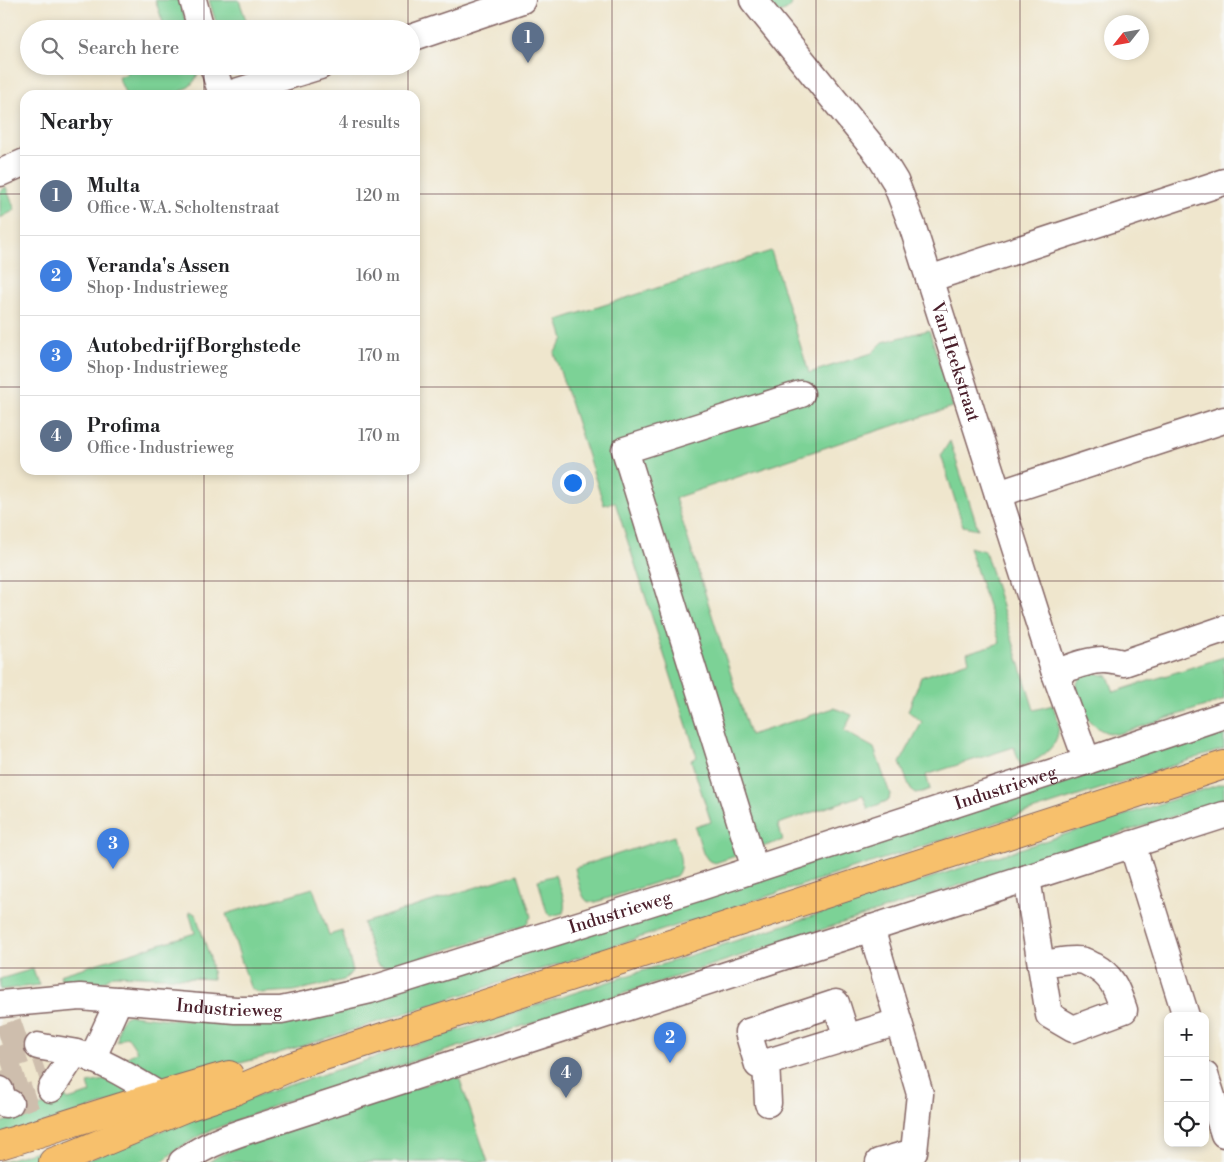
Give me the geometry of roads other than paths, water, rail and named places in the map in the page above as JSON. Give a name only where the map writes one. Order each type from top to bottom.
[{"type":"main road","points":[[53,1162],[293,1066],[1224,765]]},
{"type":"main road","points":[[0,1145],[159,1094],[231,1074],[293,1066]]},
{"type":"street","points":[[192,0],[198,20]]},
{"type":"street","points":[[420,35],[522,0]]},
{"type":"street","name":"Van Heekstraat","points":[[753,0],[879,155],[895,181],[912,225],[1055,673],[1087,761]]},
{"type":"street","points":[[216,75],[220,90]]},
{"type":"street","points":[[242,90],[291,75]]},
{"type":"street","points":[[0,173],[20,164]]},
{"type":"street","points":[[929,280],[1224,182]]},
{"type":"street","points":[[755,869],[625,450],[801,394]]},
{"type":"street","points":[[998,494],[1224,420]]},
{"type":"street","points":[[1055,673],[1088,662],[1104,660],[1124,662],[1224,629]]},
{"type":"street","name":"Industrieweg","points":[[0,1004],[80,997],[235,1010],[281,1010],[370,990],[679,894],[1087,761],[1224,714]]},
{"type":"street","points":[[182,1162],[196,1151],[215,1141],[240,1132],[1224,815]]},
{"type":"street","points":[[1132,844],[1185,1012]]},
{"type":"street","points":[[1027,878],[1041,964]]},
{"type":"street","points":[[871,928],[920,1094],[914,1152],[879,1162]]},
{"type":"street","points":[[84,1056],[119,1000]]},
{"type":"street","points":[[847,1038],[836,1003],[748,1032],[758,1065],[766,1062],[847,1038],[898,1022]]},
{"type":"street","points":[[84,1056],[41,1058],[84,1056],[118,1070],[159,1094]]},
{"type":"street","points":[[766,1062],[768,1103]]},
{"type":"street","points":[[1209,1087],[1224,1134]]},
{"type":"tunnel","points":[[0,1039],[32,1028]]},
{"type":"tunnel","points":[[0,1059],[38,1046]]},
{"type":"tunnel","points":[[0,1085],[45,1070]]},
{"type":"tunnel","points":[[10,1103],[51,1089]]},
{"type":"place","name":"Multa","points":[[528,63]]},
{"type":"place","name":"Autobedrijf Borghstede","points":[[113,869]]},
{"type":"place","name":"Veranda's Assen","points":[[670,1063]]},
{"type":"place","name":"Profima","points":[[566,1098]]}]
